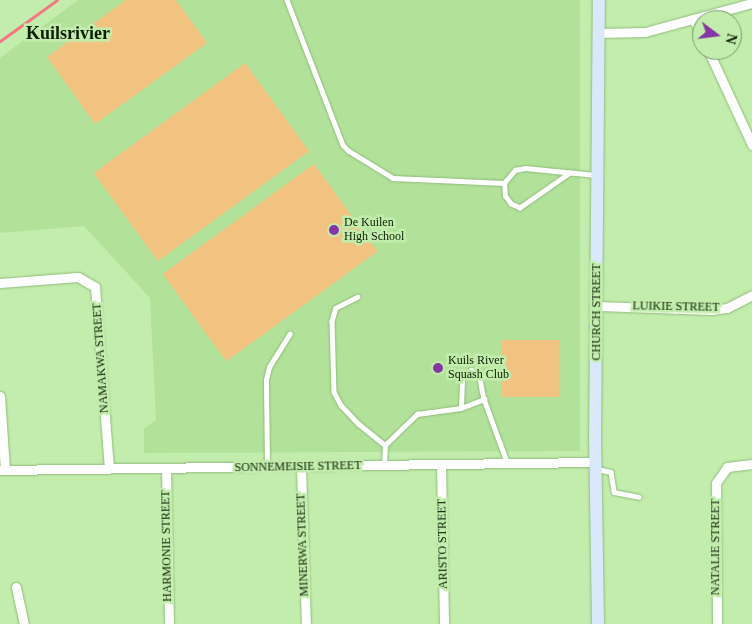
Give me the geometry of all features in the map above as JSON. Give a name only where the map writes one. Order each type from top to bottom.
[{"type":"street","name":"CHURCH STREET","points":[[598,624],[596,465],[599,0]]},
{"type":"street","points":[[725,10],[752,3]]},
{"type":"street","points":[[599,33],[645,32],[692,19]]},
{"type":"street","points":[[713,60],[752,145]]},
{"type":"street","name":"NAMAKWA STREET","points":[[0,283],[78,277],[95,287],[109,468]]},
{"type":"street","name":"LUIKIE STREET","points":[[598,306],[712,310],[727,308],[752,295]]},
{"type":"street","points":[[0,396],[2,470]]},
{"type":"street","name":"SONNEMEISIE STREET","points":[[2,470],[508,464],[596,465]]},
{"type":"street","name":"NATALIE STREET","points":[[717,624],[716,483],[722,471],[732,465],[752,464]]},
{"type":"street","name":"ARISTO STREET","points":[[442,465],[444,624]]},
{"type":"street","name":"MINERWA STREET","points":[[301,467],[306,624]]},
{"type":"street","name":"HARMONIE STREET","points":[[166,468],[169,624]]},
{"type":"street","points":[[16,587],[24,624]]},
{"type":"lane","points":[[287,0],[343,145],[350,151],[393,178],[504,183]]},
{"type":"lane","points":[[570,173],[520,208],[510,204],[505,196],[504,183],[515,170],[524,168],[598,175]]},
{"type":"lane","points":[[358,297],[336,308],[332,321],[334,392],[341,405],[359,424],[385,445]]},
{"type":"lane","points":[[267,467],[266,380],[269,367],[290,334]]},
{"type":"lane","points":[[461,408],[460,381],[468,370],[480,374],[484,399],[508,464]]},
{"type":"lane","points":[[384,466],[385,445],[417,414],[461,408],[484,399]]},
{"type":"lane","points":[[596,465],[611,472],[614,492],[639,498]]},
{"type":"shaded area","name":"De Kuilen High School","points":[[78,0],[580,0],[580,451],[144,453],[144,429],[156,420],[150,298],[84,226],[0,233],[0,58]]},
{"type":"shaded area","points":[[126,0],[176,0],[207,43],[95,124],[47,57]]},
{"type":"shaded area","points":[[245,63],[309,151],[158,261],[94,173]]},
{"type":"shaded area","points":[[314,164],[377,251],[226,361],[163,274]]},
{"type":"shaded area","points":[[502,340],[559,340],[559,397],[502,397]]},
{"type":"waterway","points":[[0,41],[57,0]]},
{"type":"place","name":"De Kuilen High School","points":[[334,230]]},
{"type":"place","name":"Kuils River Squash Club","points":[[438,368]]},
{"type":"district","name":"Kuilsrivier","points":[[68,33]]}]
